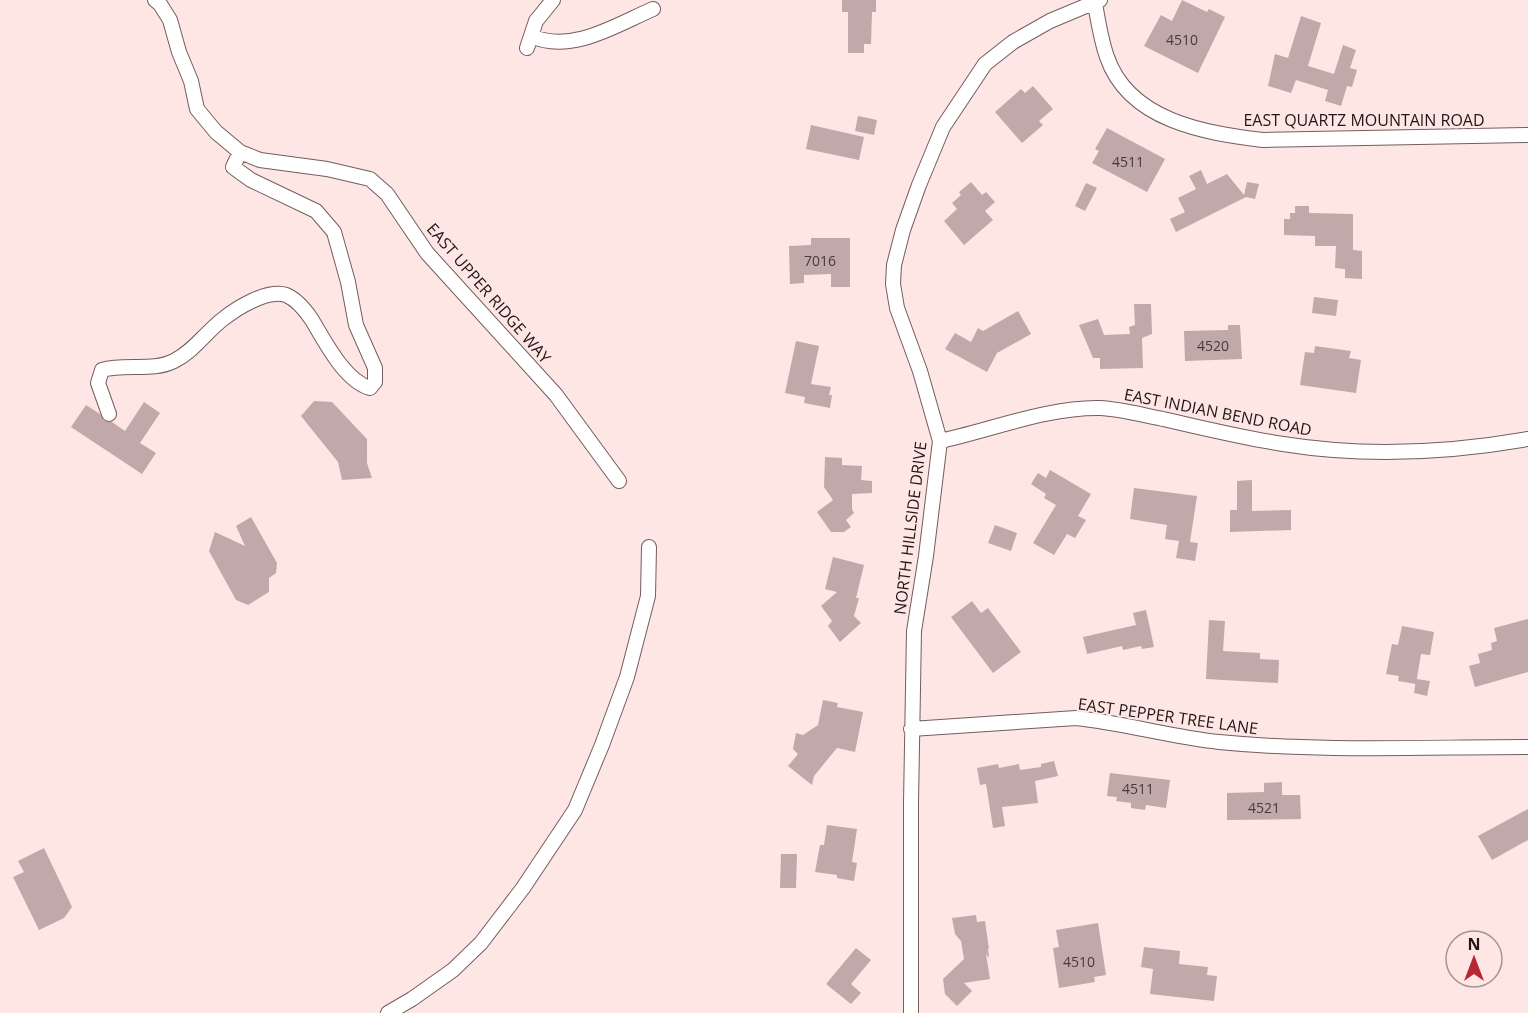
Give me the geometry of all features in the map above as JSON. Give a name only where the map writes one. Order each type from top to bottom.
[{"type":"street","name":"EAST UPPER RIDGE WAY","points":[[154,0],[160,4],[170,20],[179,52],[191,81],[197,109],[216,132],[240,152],[260,160],[327,169],[370,179],[387,194],[427,253],[556,395],[619,480]]},
{"type":"street","points":[[553,0],[536,21],[529,42],[567,42],[600,33],[653,9]]},
{"type":"street","name":"EAST QUARTZ MOUNTAIN ROAD","points":[[1098,1],[1108,59],[1117,77],[1134,97],[1181,124],[1227,136],[1263,140],[1528,135]]},
{"type":"street","name":"NORTH HILLSIDE DRIVE","points":[[911,1013],[912,729],[915,619],[926,556],[940,441],[920,371],[900,319],[893,284],[894,265],[919,184],[943,127],[984,64],[1031,31],[1098,1]]},
{"type":"street","points":[[109,414],[98,383],[102,370],[115,366],[150,367],[173,362],[222,320],[249,301],[264,297],[285,295],[294,300],[306,311],[348,374],[362,386],[370,388],[375,382],[375,369],[356,325],[348,282],[334,232],[316,211],[250,180],[233,166],[240,152]]},
{"type":"street","name":"EAST INDIAN BEND ROAD","points":[[940,441],[1055,413],[1100,408],[1126,411],[1285,444],[1355,451],[1449,450],[1528,439]]},
{"type":"street","points":[[388,1013],[453,970],[481,943],[523,888],[574,810],[602,745],[627,677],[648,596],[649,547]]},
{"type":"street","name":"EAST PEPPER TREE LANE","points":[[912,729],[1076,718],[1216,742],[1266,746],[1528,747]]},
{"type":"building","points":[[842,0],[876,0],[876,12],[872,12],[871,44],[864,44],[864,53],[848,53],[848,12],[842,12]]},
{"type":"building","points":[[1182,0],[1207,12],[1209,9],[1225,17],[1198,73],[1144,46],[1161,15],[1172,21]]},
{"type":"building","points":[[1301,16],[1321,23],[1308,66],[1334,74],[1343,45],[1356,50],[1350,68],[1357,70],[1352,87],[1347,86],[1341,106],[1325,101],[1328,90],[1296,80],[1291,93],[1268,86],[1275,54],[1288,58]]},
{"type":"building","points":[[1033,86],[1053,109],[1039,121],[1043,125],[1022,143],[995,112],[1021,89],[1025,93]]},
{"type":"building","points":[[858,116],[877,120],[874,135],[855,131]]},
{"type":"building","points":[[811,125],[864,137],[859,160],[806,149]]},
{"type":"building","points":[[1107,128],[1165,159],[1147,192],[1092,163],[1099,151],[1095,149]]},
{"type":"building","points":[[1201,170],[1207,184],[1227,174],[1244,195],[1247,182],[1259,184],[1255,199],[1246,197],[1176,232],[1170,219],[1185,212],[1178,198],[1196,189],[1189,176]]},
{"type":"building","points":[[971,182],[982,195],[986,192],[995,202],[985,211],[993,220],[964,245],[944,221],[957,209],[952,203],[961,195],[959,192]]},
{"type":"building","points":[[1086,183],[1097,188],[1085,211],[1075,206]]},
{"type":"building","points":[[1295,206],[1309,206],[1309,213],[1353,214],[1353,250],[1362,251],[1362,279],[1345,278],[1345,269],[1335,268],[1336,246],[1315,246],[1315,236],[1284,235],[1284,219],[1290,219],[1290,213],[1295,213]]},
{"type":"building","points":[[811,238],[850,238],[850,287],[831,287],[831,274],[804,275],[804,283],[790,284],[789,246],[811,245]]},
{"type":"building","points":[[1314,297],[1338,300],[1336,316],[1312,313]]},
{"type":"building","points":[[1134,304],[1151,304],[1152,334],[1142,338],[1143,368],[1100,369],[1100,358],[1093,358],[1079,325],[1098,319],[1104,335],[1130,334],[1129,327],[1135,325]]},
{"type":"building","points":[[1018,311],[1031,334],[997,353],[987,372],[945,349],[955,333],[971,342],[978,328],[983,331]]},
{"type":"building","points":[[1228,325],[1240,325],[1242,359],[1185,361],[1184,331],[1228,330]]},
{"type":"building","points":[[796,341],[819,346],[811,384],[831,387],[830,408],[804,403],[805,397],[785,393]]},
{"type":"building","points":[[1315,346],[1351,351],[1349,358],[1361,360],[1356,393],[1300,385],[1305,352],[1314,353]]},
{"type":"building","points":[[314,401],[332,402],[367,439],[367,463],[372,478],[342,480],[338,462],[301,416]]},
{"type":"building","points":[[144,402],[160,413],[140,443],[156,453],[142,474],[71,427],[86,405],[100,414],[104,421],[112,422],[125,431]]},
{"type":"building","points":[[825,457],[842,458],[842,465],[862,466],[861,480],[872,481],[872,493],[852,494],[854,513],[846,520],[851,527],[844,532],[831,532],[817,512],[833,500],[824,487]]},
{"type":"building","points":[[1050,470],[1091,494],[1078,516],[1086,520],[1075,538],[1067,534],[1054,555],[1033,543],[1056,505],[1044,498],[1046,494],[1031,484],[1038,473],[1046,478]]},
{"type":"building","points":[[1252,480],[1252,511],[1291,510],[1291,530],[1230,532],[1230,510],[1237,510],[1237,481]]},
{"type":"building","points":[[1134,488],[1197,496],[1190,542],[1198,543],[1195,561],[1176,558],[1179,541],[1165,539],[1167,525],[1130,519]]},
{"type":"building","points":[[251,517],[277,563],[276,573],[269,578],[269,592],[248,605],[236,600],[209,551],[215,532],[245,546],[236,526]]},
{"type":"building","points":[[995,525],[1017,533],[1011,551],[988,543]]},
{"type":"building","points":[[833,557],[864,565],[854,616],[861,623],[840,642],[828,626],[832,621],[821,606],[837,592],[825,589]]},
{"type":"building","points":[[972,601],[981,613],[988,608],[1021,652],[993,673],[951,617]]},
{"type":"building","points":[[1146,610],[1154,647],[1142,649],[1141,646],[1123,650],[1122,646],[1087,654],[1083,637],[1136,625],[1133,613]]},
{"type":"building","points":[[1528,619],[1528,672],[1475,687],[1469,666],[1480,663],[1478,654],[1492,650],[1491,643],[1497,641],[1494,628]]},
{"type":"building","points":[[1209,620],[1225,621],[1223,651],[1260,653],[1260,659],[1279,660],[1278,683],[1206,679]]},
{"type":"building","points":[[1402,626],[1434,632],[1430,655],[1421,654],[1416,684],[1398,681],[1399,676],[1386,674],[1392,644],[1398,645]]},
{"type":"building","points":[[1416,679],[1430,681],[1427,696],[1414,693]]},
{"type":"building","points":[[823,700],[838,703],[837,707],[863,712],[855,752],[837,748],[814,776],[812,785],[788,766],[798,754],[793,749],[796,733],[803,735],[818,725]]},
{"type":"building","points":[[1054,761],[1058,776],[1035,781],[1038,803],[1002,807],[1005,826],[993,828],[986,784],[980,785],[977,768],[998,764],[999,768],[1019,764],[1020,770],[1041,767],[1041,764]]},
{"type":"building","points":[[1110,773],[1170,780],[1166,808],[1146,805],[1145,810],[1131,808],[1131,803],[1116,801],[1117,797],[1107,796]]},
{"type":"building","points":[[1282,782],[1282,795],[1300,795],[1301,819],[1227,820],[1227,793],[1264,792],[1264,783]]},
{"type":"building","points":[[1528,809],[1528,840],[1492,860],[1478,836]]},
{"type":"building","points":[[827,825],[857,829],[852,862],[857,863],[854,881],[837,878],[837,875],[815,872],[820,845],[824,845]]},
{"type":"building","points":[[44,848],[72,907],[64,918],[39,930],[13,877],[24,872],[18,861]]},
{"type":"building","points":[[781,854],[797,854],[796,888],[780,888]]},
{"type":"building","points":[[976,915],[977,922],[985,921],[989,958],[986,954],[990,979],[964,983],[972,991],[957,1006],[945,994],[943,979],[964,959],[961,941],[955,934],[952,918]]},
{"type":"building","points":[[1098,923],[1106,975],[1094,977],[1095,982],[1059,988],[1053,948],[1059,947],[1056,930]]},
{"type":"building","points":[[1144,947],[1180,951],[1179,964],[1208,967],[1207,975],[1217,976],[1214,1001],[1150,994],[1153,969],[1141,967]]},
{"type":"building","points":[[856,948],[871,960],[851,984],[861,993],[851,1004],[826,984]]}]
